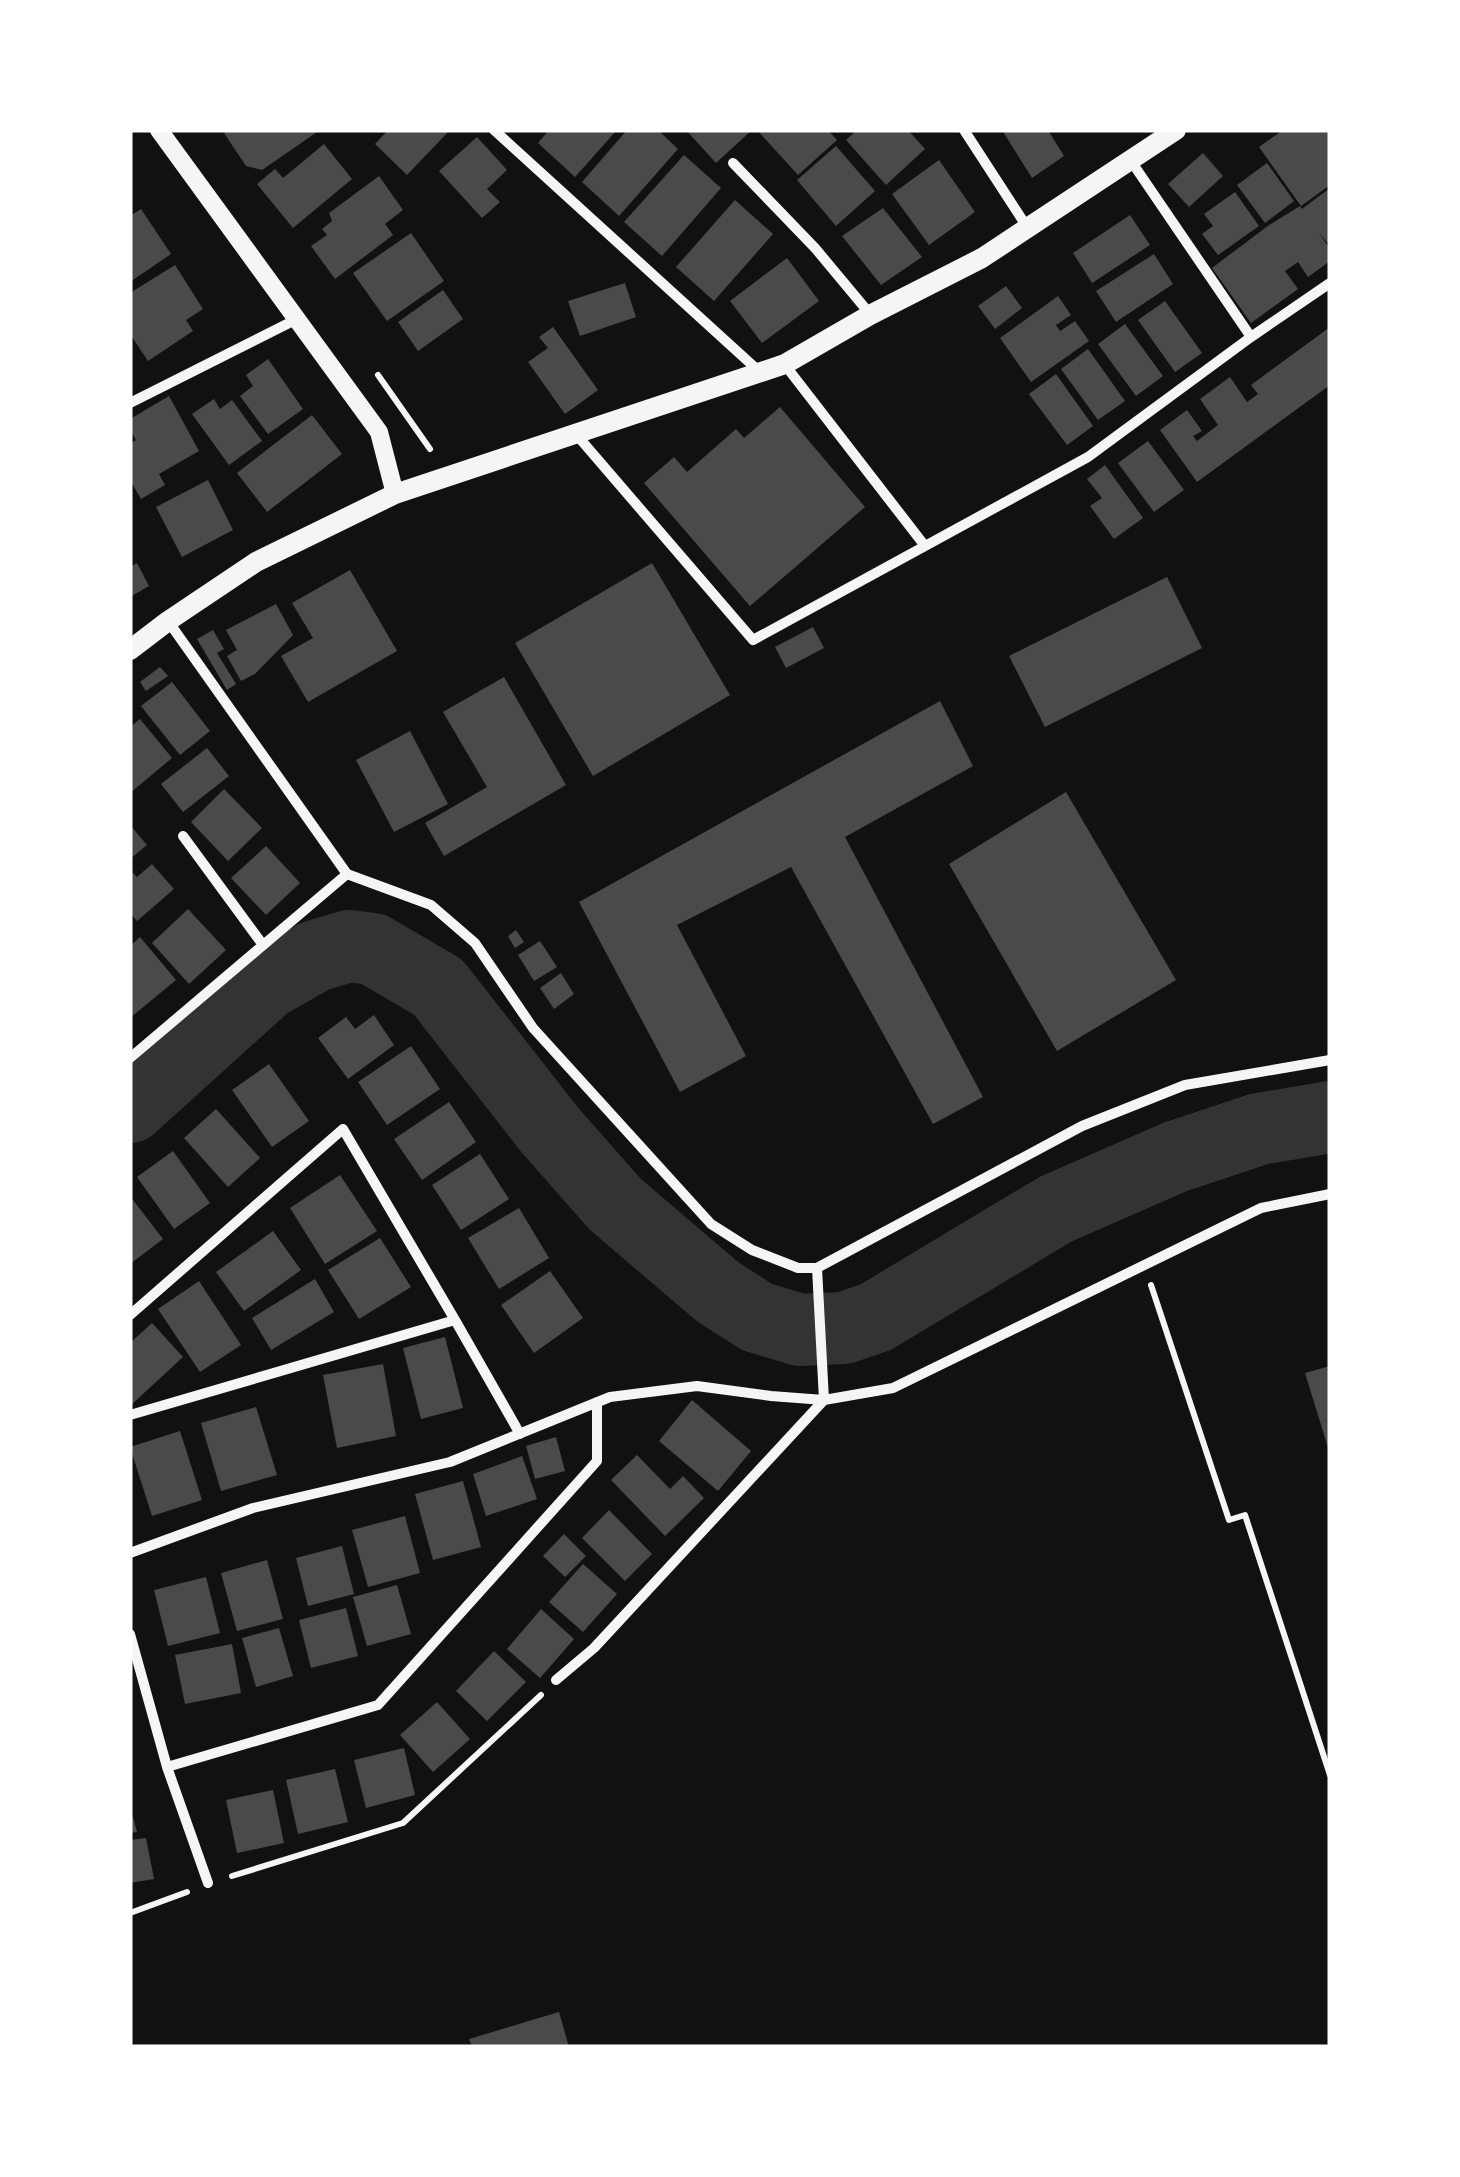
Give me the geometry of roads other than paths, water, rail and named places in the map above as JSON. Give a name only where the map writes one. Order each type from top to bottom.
[{"type":"main road","points":[[130,650],[256,562],[395,494],[784,364],[982,258],[1176,130]]},
{"type":"street","points":[[158,130],[380,432],[395,494]]},
{"type":"street","points":[[494,130],[762,374]]},
{"type":"street","points":[[964,130],[1028,228]]},
{"type":"street","points":[[1130,160],[1252,337]]},
{"type":"street","points":[[734,163],[815,248],[870,315]]},
{"type":"street","points":[[575,432],[753,640],[1088,457],[1330,283]]},
{"type":"street","points":[[130,403],[297,319]]},
{"type":"street","points":[[784,364],[925,546]]},
{"type":"street","points":[[168,621],[348,874],[430,905],[475,942],[533,1028],[711,1224],[752,1250],[798,1268],[817,1268],[1100,1119],[1185,1085],[1330,1060]]},
{"type":"street","points":[[183,836],[263,946]]},
{"type":"street","points":[[130,1058],[348,874]]},
{"type":"street","points":[[130,1316],[343,1129],[520,1434]]},
{"type":"street","points":[[130,1554],[254,1508],[450,1462],[610,1396],[698,1386],[824,1400],[893,1388],[1261,1208],[1330,1194]]},
{"type":"street","points":[[556,1680],[594,1648],[824,1400],[817,1268]]},
{"type":"street","points":[[130,1416],[455,1320]]},
{"type":"street","points":[[168,1766],[378,1706],[597,1461],[597,1402]]},
{"type":"street","points":[[130,1634],[168,1766],[208,1883]]},
{"type":"waterway","points":[[130,1107],[266,984],[315,956],[349,946],[373,949],[438,987],[549,1129],[615,1204],[718,1292],[757,1317],[800,1330],[844,1328],[876,1317],[1056,1209],[1175,1157],[1259,1129],[1330,1117]]}]
